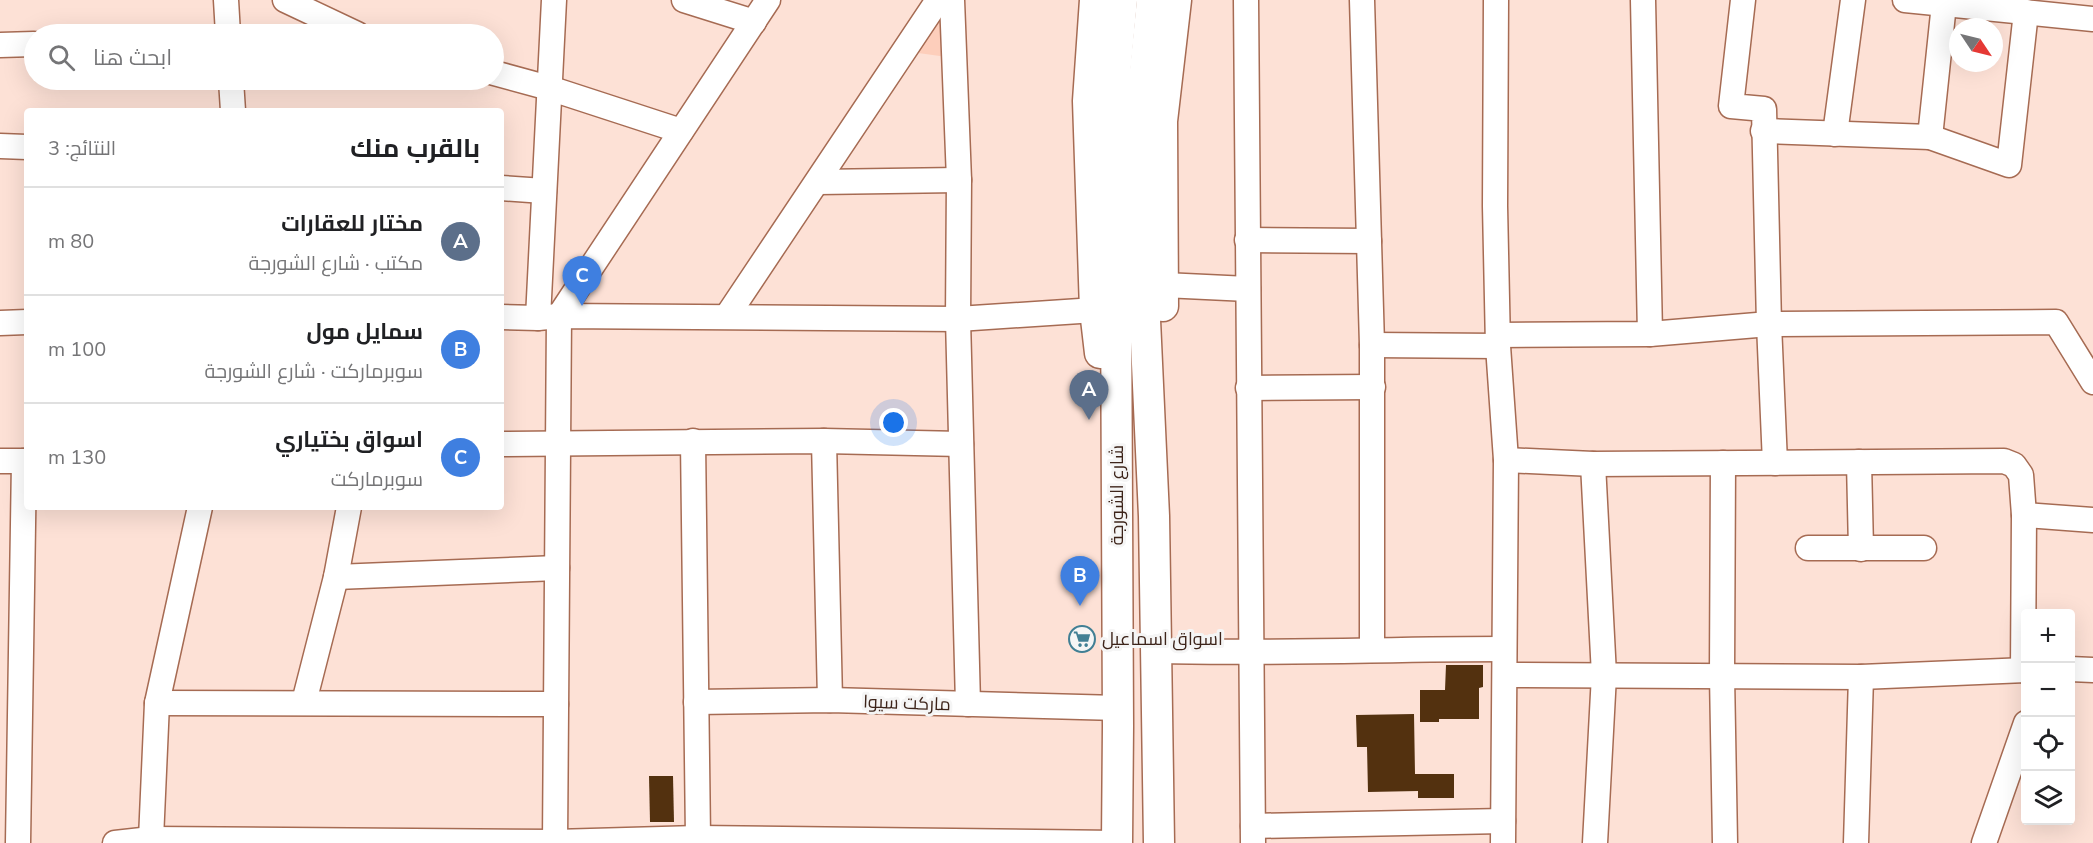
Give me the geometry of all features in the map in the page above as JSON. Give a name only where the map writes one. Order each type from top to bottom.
[{"type":"main road","points":[[1095,0],[1088,101],[1095,310],[1117,495]]},
{"type":"main road","name":"شارع الشورجة","points":[[1117,843],[1115,75],[1122,0]]},
{"type":"main road","points":[[1152,0],[1143,90],[1139,189],[1154,516],[1160,843]]},
{"type":"main road","points":[[1154,516],[1164,285],[1162,121],[1176,0]]},
{"type":"main road","points":[[1118,717],[1158,726]]},
{"type":"street","points":[[226,0],[227,24]]},
{"type":"street","points":[[285,0],[336,24]]},
{"type":"street","points":[[554,0],[544,191],[548,317],[558,442],[555,842]]},
{"type":"street","points":[[684,0],[754,22]]},
{"type":"street","points":[[548,317],[681,131],[768,0]]},
{"type":"street","points":[[727,316],[938,0]]},
{"type":"street","points":[[952,0],[959,180],[958,318],[968,704]]},
{"type":"street","points":[[1246,0],[1253,834],[1503,832],[1506,460],[1498,341],[1495,206],[1496,0]]},
{"type":"street","points":[[1362,0],[1373,387],[1372,649]]},
{"type":"street","points":[[1642,0],[1650,334]]},
{"type":"street","points":[[1743,0],[1731,106],[1764,109],[1775,463]]},
{"type":"street","points":[[1835,134],[1853,0]]},
{"type":"street","points":[[1907,0],[2093,20]]},
{"type":"street","points":[[1930,137],[1944,4]]},
{"type":"street","points":[[1763,131],[1930,137],[2008,165],[2026,12]]},
{"type":"street","points":[[0,45],[24,44]]},
{"type":"street","points":[[504,76],[681,131]]},
{"type":"street","points":[[232,90],[233,108]]},
{"type":"street","points":[[0,146],[24,147]]},
{"type":"street","points":[[818,182],[959,180]]},
{"type":"street","points":[[504,188],[544,191]]},
{"type":"street","points":[[1247,240],[1369,241]]},
{"type":"street","points":[[1164,285],[1248,289]]},
{"type":"street","points":[[504,317],[958,318],[1095,310]]},
{"type":"street","points":[[0,323],[24,322]]},
{"type":"street","points":[[1372,345],[1650,334],[1769,324],[2056,322],[2093,382]]},
{"type":"street","points":[[1248,388],[1373,387]]},
{"type":"street","points":[[693,441],[698,838]]},
{"type":"street","points":[[504,444],[824,441],[961,444]]},
{"type":"street","points":[[824,441],[830,700]]},
{"type":"street","points":[[1506,460],[1593,464],[2004,461],[2014,465],[2021,475],[2024,515],[2024,663]]},
{"type":"street","points":[[17,461],[18,843]]},
{"type":"street","points":[[1859,462],[1861,549]]},
{"type":"street","points":[[1723,463],[1722,675],[1725,843]]},
{"type":"street","points":[[1593,464],[1604,675],[1595,843]]},
{"type":"street","points":[[151,839],[157,703],[199,510]]},
{"type":"street","points":[[304,702],[336,577],[348,510]]},
{"type":"street","points":[[2024,515],[2093,520]]},
{"type":"street","points":[[1808,549],[1924,548]]},
{"type":"street","points":[[336,577],[557,568]]},
{"type":"street","points":[[1156,651],[1251,654],[1372,649],[1504,649]]},
{"type":"street","points":[[2075,669],[2093,670]]},
{"type":"street","points":[[1505,675],[1861,677],[2021,670]]},
{"type":"street","points":[[1856,843],[1861,677]]},
{"type":"street","name":"مارکت سیوا","points":[[696,702],[830,700],[968,704],[1118,717]]},
{"type":"street","points":[[157,703],[556,704]]},
{"type":"street","points":[[1984,843],[2021,735]]},
{"type":"street","points":[[115,843],[151,839],[555,842],[698,838],[1117,843]]},
{"type":"shaded area","points":[[946,4],[947,57],[911,52]]},
{"type":"building","points":[[1446,665],[1483,665],[1483,687],[1479,688],[1479,719],[1439,719],[1439,722],[1420,722],[1420,690],[1445,690]]},
{"type":"building","points":[[1414,714],[1415,774],[1454,774],[1454,798],[1418,798],[1418,791],[1368,792],[1367,747],[1357,747],[1356,715]]},
{"type":"building","points":[[649,776],[673,776],[674,822],[650,822]]},
{"type":"place","name":"اسواق بختياري","points":[[582,306]]},
{"type":"place","name":"مختار للعقارات","points":[[1089,420]]},
{"type":"place","name":"سمايل مول","points":[[1080,606]]},
{"type":"place","name":"اسواق اسماعيل","points":[[1082,639]]}]
